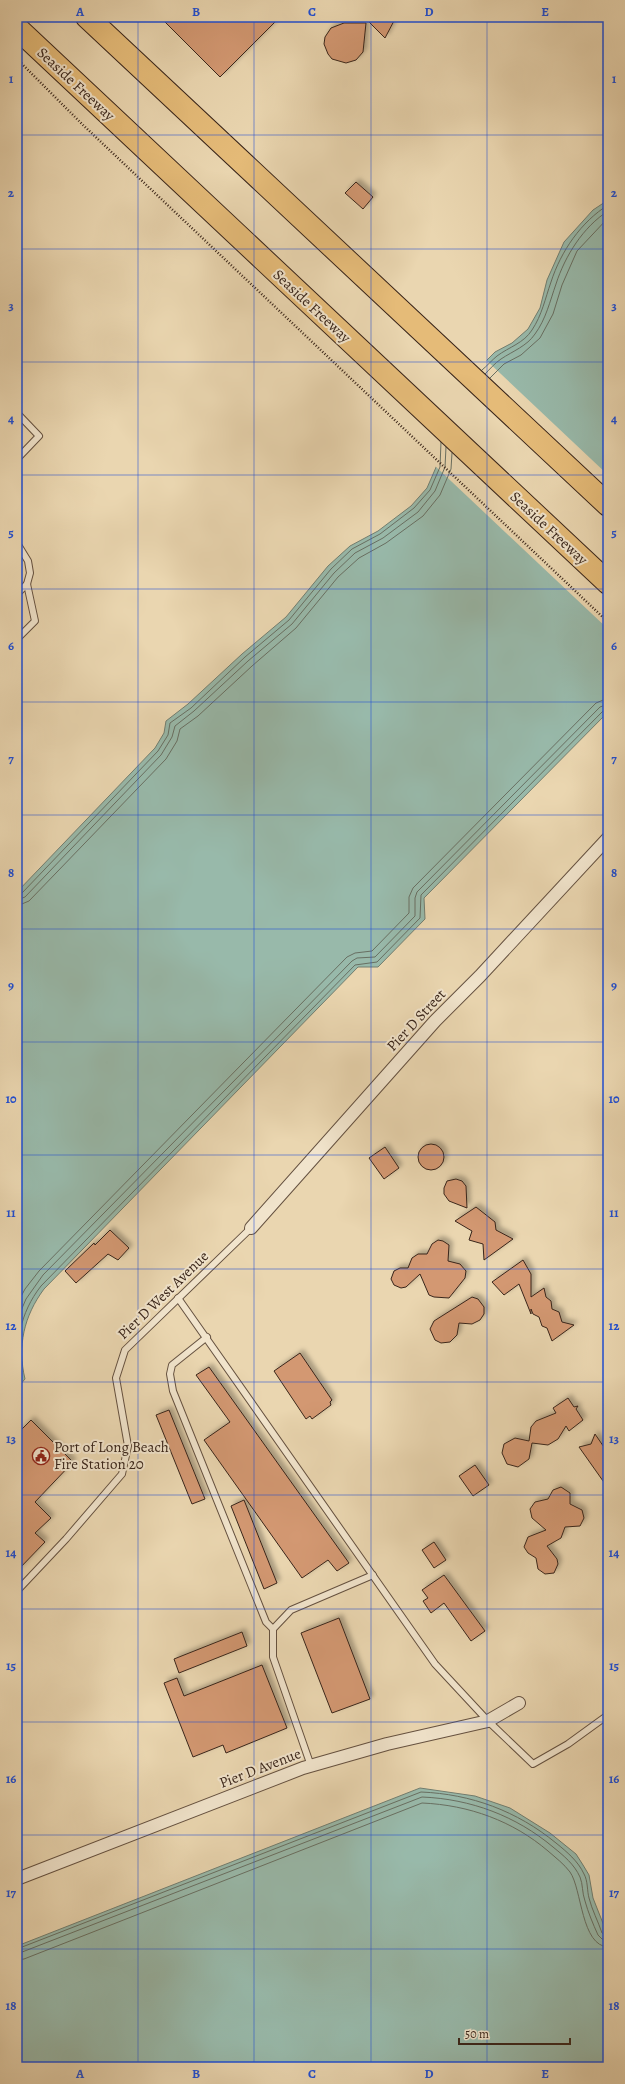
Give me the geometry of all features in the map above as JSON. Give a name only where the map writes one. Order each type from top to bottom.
[{"type":"highway","points":[[87,17],[608,505]]},
{"type":"highway","name":"Seaside Freeway","points":[[17,28],[608,583]]},
{"type":"street","name":"Pier D Street","points":[[251,1228],[435,1021],[480,976],[608,838]]},
{"type":"street","name":"Pier D Avenue","points":[[17,1879],[311,1766],[387,1744],[488,1721],[520,1703]]},
{"type":"lane","points":[[17,413],[39,436],[17,458]]},
{"type":"lane","points":[[17,543],[28,561],[30,573],[27,584],[35,621],[17,639]]},
{"type":"lane","points":[[17,594],[27,584]]},
{"type":"lane","name":"Pier D West Avenue","points":[[17,1591],[66,1539],[122,1474],[128,1446],[116,1378],[125,1350],[251,1228]]},
{"type":"lane","points":[[178,1298],[207,1337],[435,1664],[488,1721],[533,1764],[568,1744],[608,1715]]},
{"type":"lane","points":[[207,1337],[172,1365],[170,1374],[173,1391],[266,1622],[273,1629]]},
{"type":"lane","points":[[311,1766],[273,1657],[273,1629],[291,1610],[373,1575]]},
{"type":"path","points":[[17,58],[83,125],[608,622]]},
{"type":"water","points":[[608,200],[608,712],[424,898],[425,919],[378,967],[358,967],[44,1289],[31,1310],[24,1332],[22,1355],[25,1379],[17,1388],[17,892],[155,748],[164,733],[166,721],[188,704],[242,654],[286,617],[328,566],[350,546],[378,531],[411,506],[427,488],[437,465],[460,391],[475,372],[495,352],[512,343],[528,329],[540,308],[547,280],[564,242],[593,210]]},
{"type":"water","points":[[420,1788],[475,1796],[510,1808],[550,1833],[576,1854],[589,1875],[593,1898],[608,1936],[608,2067],[17,2067],[17,1946]]},
{"type":"pier","points":[[485,359],[608,475],[608,629],[434,465],[438,411],[447,398],[458,390]]},
{"type":"building","points":[[160,17],[280,17],[220,77]]},
{"type":"building","points":[[364,17],[396,17],[385,38]]},
{"type":"building","points":[[344,23],[366,23],[363,52],[356,60],[346,63],[332,59],[324,44],[325,37],[331,28]]},
{"type":"building","points":[[356,182],[373,197],[363,209],[345,193]]},
{"type":"building","points":[[431,1144],[440,1148],[444,1157],[440,1166],[431,1170],[422,1166],[418,1157],[422,1148]]},
{"type":"building","points":[[385,1147],[399,1168],[384,1179],[369,1158]]},
{"type":"building","points":[[456,1179],[462,1181],[466,1186],[467,1208],[449,1201],[444,1194],[444,1188],[447,1181]]},
{"type":"building","points":[[476,1207],[495,1222],[496,1230],[513,1239],[484,1260],[483,1244],[469,1240],[472,1231],[455,1221]]},
{"type":"building","points":[[110,1230],[129,1248],[118,1260],[108,1254],[76,1283],[65,1271]]},
{"type":"building","points":[[438,1240],[449,1245],[448,1261],[460,1264],[466,1271],[465,1278],[449,1298],[434,1297],[429,1295],[420,1274],[406,1287],[401,1288],[394,1285],[391,1279],[394,1271],[400,1268],[408,1268],[412,1258],[418,1254],[427,1254],[432,1244]]},
{"type":"building","points":[[523,1260],[531,1274],[531,1297],[544,1288],[546,1297],[551,1301],[552,1309],[559,1312],[562,1322],[574,1325],[552,1341],[547,1328],[542,1326],[539,1317],[533,1314],[531,1309],[531,1314],[519,1284],[504,1295],[492,1282]]},
{"type":"building","points":[[472,1297],[478,1299],[484,1307],[484,1314],[480,1320],[472,1324],[459,1323],[457,1335],[450,1342],[441,1343],[435,1340],[430,1329],[434,1321]]},
{"type":"building","points":[[300,1353],[332,1400],[330,1402],[331,1405],[312,1419],[310,1416],[306,1419],[274,1371]]},
{"type":"building","points":[[209,1367],[349,1563],[337,1571],[328,1560],[302,1578],[204,1440],[230,1422],[196,1375]]},
{"type":"building","points":[[568,1398],[574,1407],[578,1406],[576,1409],[583,1420],[569,1431],[566,1426],[558,1439],[548,1445],[532,1443],[529,1459],[518,1467],[507,1464],[502,1453],[504,1444],[515,1438],[529,1441],[531,1427],[536,1421],[556,1413],[553,1408]]},
{"type":"building","points":[[169,1410],[205,1499],[192,1504],[156,1415]]},
{"type":"building","points":[[31,1420],[73,1462],[35,1502],[51,1518],[35,1533],[45,1542],[17,1571],[17,1434]]},
{"type":"building","points":[[595,1434],[608,1453],[608,1488],[579,1447],[591,1444]]},
{"type":"building","points":[[475,1465],[489,1485],[473,1496],[459,1476]]},
{"type":"building","points":[[561,1487],[570,1493],[570,1504],[582,1510],[584,1518],[580,1526],[565,1527],[561,1538],[547,1546],[557,1559],[558,1564],[554,1573],[545,1574],[538,1569],[536,1558],[528,1553],[524,1547],[528,1537],[546,1530],[532,1518],[530,1509],[535,1502],[548,1499],[553,1490]]},
{"type":"building","points":[[244,1500],[277,1583],[264,1589],[231,1506]]},
{"type":"building","points":[[434,1542],[446,1560],[434,1568],[422,1550]]},
{"type":"building","points":[[444,1575],[485,1631],[471,1641],[444,1603],[431,1613],[423,1601],[428,1598],[422,1590]]},
{"type":"building","points":[[339,1618],[370,1699],[332,1713],[301,1633]]},
{"type":"building","points":[[242,1632],[247,1646],[179,1673],[174,1659]]},
{"type":"building","points":[[262,1665],[287,1728],[226,1753],[223,1745],[193,1757],[164,1683],[177,1678],[184,1696]]},
{"type":"place","name":"Port of Long Beach Fire Station 20","points":[[41,1456]]}]
